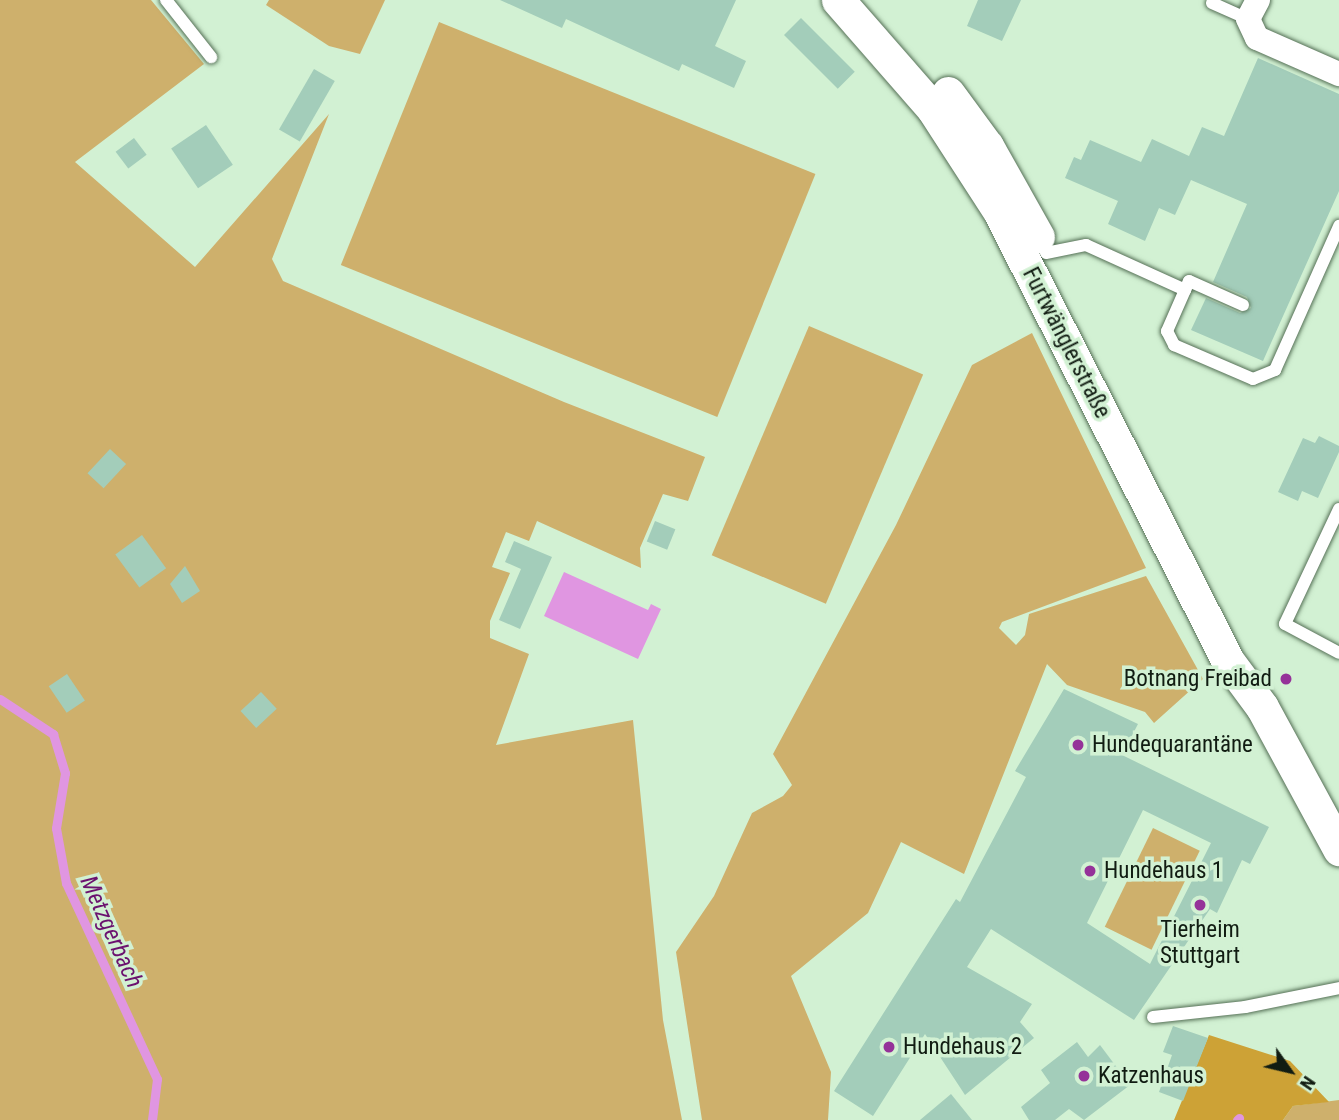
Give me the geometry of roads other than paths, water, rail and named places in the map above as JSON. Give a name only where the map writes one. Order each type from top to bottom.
[{"type":"main road","name":"Furtwänglerstraße","points":[[838,0],[933,109],[999,211],[1228,662],[1262,707],[1339,849]]},
{"type":"main road","name":"Furtwänglerstraße","points":[[869,0],[987,146],[1046,253],[1244,653],[1262,707]]},
{"type":"street","points":[[1253,10],[1257,38],[1339,74]]},
{"type":"lane","points":[[166,0],[211,57]]},
{"type":"lane","points":[[1212,3],[1253,10]]},
{"type":"lane","points":[[1243,305],[1189,281],[1167,331],[1174,345],[1253,379],[1275,370],[1339,226]]},
{"type":"lane","points":[[1046,253],[1086,245],[1185,290]]},
{"type":"lane","points":[[1339,509],[1284,624],[1339,653]]},
{"type":"lane","points":[[1153,1017],[1245,1007],[1339,988]]},
{"type":"waterway","name":"Metzgerbach","points":[[0,699],[53,734],[65,773],[56,828],[66,883],[157,1079],[152,1120]]},
{"type":"place","name":"Botnang Freibad","points":[[1286,679]]},
{"type":"place","name":"Hundequarantäne","points":[[1078,745]]},
{"type":"place","name":"Hundehaus 1","points":[[1090,871]]},
{"type":"place","name":"Tierheim Stuttgart","points":[[1200,905]]},
{"type":"place","name":"Hundehaus 2","points":[[889,1047]]},
{"type":"place","name":"Katzenhaus","points":[[1084,1076]]}]
